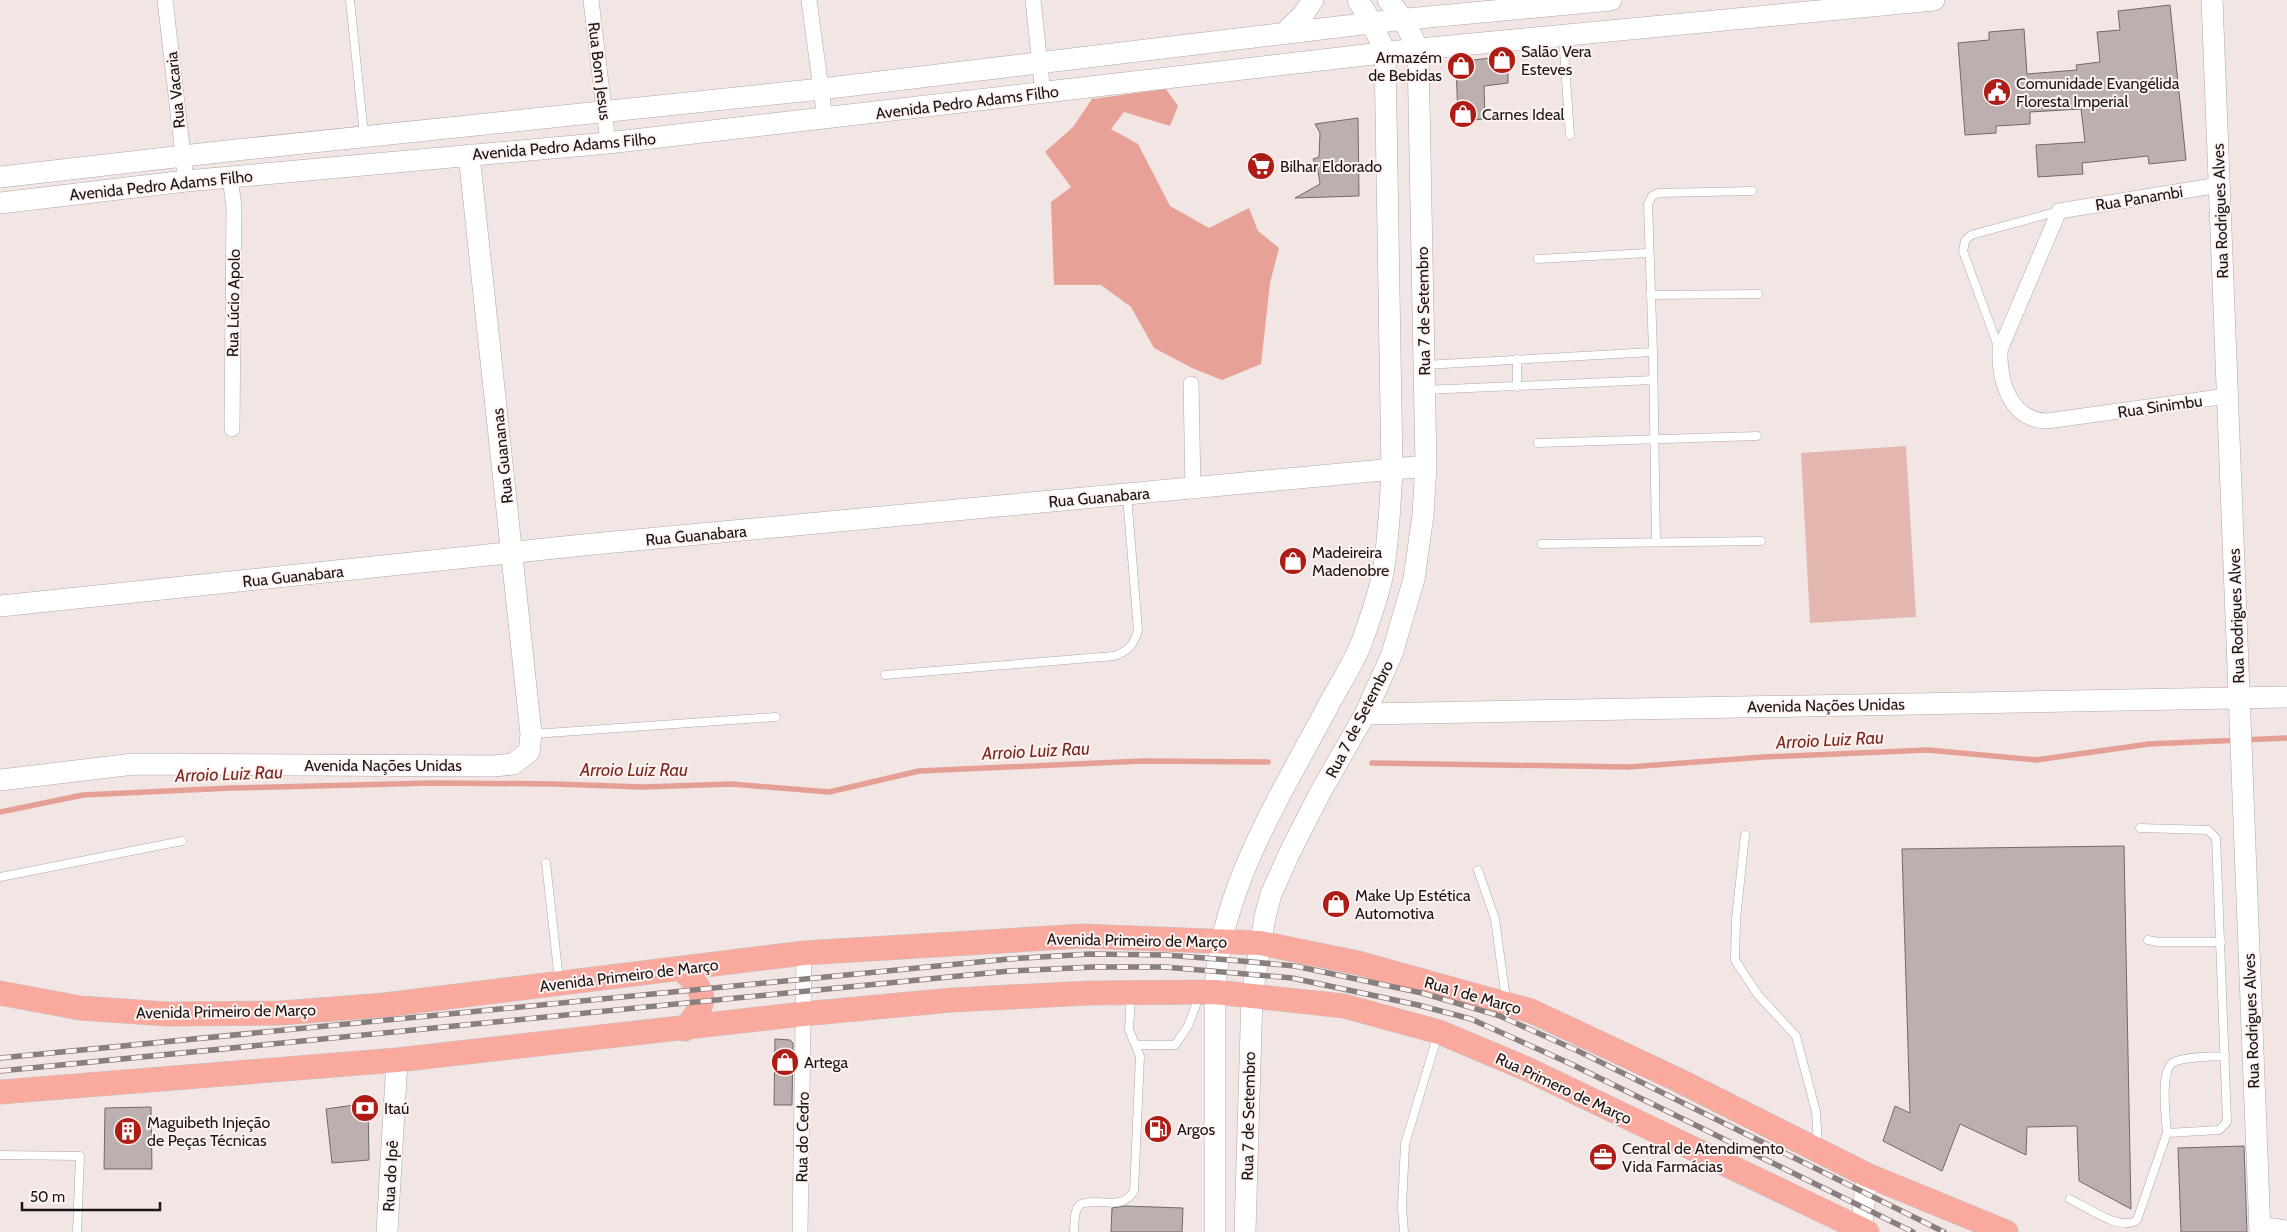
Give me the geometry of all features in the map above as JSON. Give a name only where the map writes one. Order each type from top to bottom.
[{"type":"main road","points":[[1284,33],[1303,15],[1313,0]]},
{"type":"main road","name":"Rua 7 de Setembro","points":[[1215,1232],[1208,992],[1216,977],[1233,902],[1255,845],[1282,790],[1362,642],[1383,573],[1390,516],[1392,470],[1385,52],[1372,23],[1358,0]]},
{"type":"main road","name":"Rua 7 de Setembro","points":[[1245,1232],[1252,995],[1265,917],[1275,886],[1320,793],[1365,714],[1392,654],[1414,579],[1423,514],[1426,466],[1418,49],[1403,19],[1388,0]]},
{"type":"main road","name":"Avenida Pedro Adams Filho","points":[[0,177],[821,89],[1403,19],[1611,0]]},
{"type":"main road","name":"Avenida Pedro Adams Filho","points":[[0,203],[186,181],[608,143],[1043,94],[1385,52],[1934,0]]},
{"type":"main road","name":"Rua Rodrigues Alves","points":[[2212,0],[2259,1228]]},
{"type":"main road","name":"Rua Guananas","points":[[469,155],[531,734],[529,752],[525,756]]},
{"type":"main road","name":"Rua Guanabara","points":[[0,606],[513,553],[1426,466]]},
{"type":"main road","name":"Avenida Nações Unidas","points":[[1365,714],[2239,706],[2287,697]]},
{"type":"main road","name":"Avenida Nações Unidas","points":[[0,780],[134,764],[494,766],[512,764],[525,756]]},
{"type":"main road","name":"Avenida Primeiro de Março","points":[[0,994],[80,1008],[167,1014],[280,1013],[384,1005],[804,953],[1082,936],[1260,943]]},
{"type":"main road","name":"Rua 1 de Março","points":[[1260,943],[1358,963],[1531,1011],[1676,1079],[1818,1150]]},
{"type":"main road","points":[[681,968],[698,984],[702,995],[699,1012],[685,1029]]},
{"type":"main road","points":[[0,1092],[397,1060],[685,1029],[803,1014],[952,1000],[1131,993],[1208,992],[1252,995]]},
{"type":"main road","name":"Rua Primero de Março","points":[[1252,995],[1344,1006],[1438,1032],[1536,1074],[1863,1231]]},
{"type":"main road","name":"Rua do Ipê","points":[[387,1232],[397,1060]]},
{"type":"main road","points":[[1818,1150],[1866,1175],[2006,1232]]},
{"type":"main road","points":[[1863,1231],[1866,1175]]},
{"type":"street","name":"Rua Vacaria","points":[[165,0],[186,181]]},
{"type":"street","name":"Rua Bom Jesus","points":[[591,0],[608,143]]},
{"type":"street","points":[[809,0],[825,119]]},
{"type":"street","points":[[1033,0],[1043,94]]},
{"type":"street","name":"Rua Lúcio Apolo","points":[[230,177],[234,206],[232,429]]},
{"type":"street","name":"Rua Panambi","points":[[2059,210],[2219,185]]},
{"type":"street","points":[[2000,350],[2059,210]]},
{"type":"street","name":"Rua Sinimbu","points":[[2000,350],[2000,368],[2006,388],[2020,413],[2033,421],[2093,415],[2227,396]]},
{"type":"street","points":[[1191,384],[1193,488]]},
{"type":"street","name":"Rua do Cedro","points":[[800,1232],[804,953]]},
{"type":"street","points":[[2259,1228],[2287,1228]]},
{"type":"lane","points":[[350,0],[364,137]]},
{"type":"lane","points":[[1563,36],[1570,135]]},
{"type":"lane","points":[[1656,542],[1648,204],[1652,196],[1658,193],[1752,191]]},
{"type":"lane","points":[[2000,350],[1965,259],[1963,251],[1965,241],[1971,234],[2059,210]]},
{"type":"lane","points":[[1538,259],[1648,253]]},
{"type":"lane","points":[[1650,295],[1758,294]]},
{"type":"lane","points":[[1424,365],[1653,352]]},
{"type":"lane","points":[[1517,359],[1517,387]]},
{"type":"lane","points":[[1424,390],[1653,380]]},
{"type":"lane","points":[[1538,443],[1757,436]]},
{"type":"lane","points":[[885,675],[1114,656],[1128,650],[1136,640],[1138,630],[1127,494]]},
{"type":"lane","points":[[1542,544],[1761,541]]},
{"type":"lane","points":[[531,734],[776,717]]},
{"type":"lane","points":[[2140,828],[2208,830],[2216,838],[2228,1118],[2226,1124],[2219,1130],[2167,1133]]},
{"type":"lane","points":[[1745,835],[1736,919],[1735,960],[1758,995],[1796,1036],[1816,1112],[1818,1150]]},
{"type":"lane","points":[[0,877],[182,841]]},
{"type":"lane","points":[[546,863],[560,983]]},
{"type":"lane","points":[[1478,870],[1495,919],[1507,1004]]},
{"type":"lane","points":[[2148,940],[2158,942],[2220,942]]},
{"type":"lane","points":[[1137,1045],[1175,1045],[1208,992]]},
{"type":"lane","points":[[1074,1232],[1075,1215],[1078,1206],[1082,1204],[1118,1203],[1126,1200],[1134,1191],[1140,1056],[1137,1045],[1129,1030],[1131,993]]},
{"type":"lane","points":[[1404,1232],[1402,1207],[1405,1144],[1438,1032]]},
{"type":"lane","points":[[2070,1199],[2120,1224],[2132,1224],[2137,1220],[2167,1133],[2165,1077],[2168,1067],[2177,1061],[2225,1056]]},
{"type":"lane","points":[[0,1155],[80,1156],[77,1232]]},
{"type":"shaded area","points":[[1166,89],[1178,106],[1170,126],[1124,112],[1111,129],[1138,144],[1170,206],[1209,228],[1249,208],[1258,231],[1279,248],[1270,283],[1261,364],[1222,380],[1192,368],[1154,348],[1131,307],[1101,285],[1054,285],[1051,202],[1071,187],[1045,152],[1073,127],[1092,99]]},
{"type":"shaded area","points":[[1906,446],[1916,617],[1810,623],[1801,453]]},
{"type":"building","points":[[2170,5],[2186,160],[2149,164],[2148,156],[2082,163],[2083,174],[2038,177],[2036,145],[2085,142],[2081,109],[2030,112],[2030,124],[1996,126],[1996,133],[1965,135],[1958,43],[1989,40],[1989,32],[2024,29],[2027,74],[2077,70],[2076,65],[2100,62],[2097,32],[2120,30],[2118,11]]},
{"type":"building","points":[[1508,56],[1508,83],[1484,86],[1485,119],[1458,121],[1456,62]]},
{"type":"building","points":[[1358,118],[1359,196],[1295,198],[1320,184],[1318,171],[1313,159],[1319,157],[1320,133],[1315,124]]},
{"type":"building","points":[[2124,846],[2131,1209],[2079,1181],[2077,1126],[2027,1127],[2026,1155],[1960,1124],[1942,1171],[1883,1141],[1895,1106],[1910,1113],[1902,849]]},
{"type":"building","points":[[775,1039],[790,1040],[793,1043],[792,1105],[774,1105]]},
{"type":"building","points":[[368,1103],[369,1160],[332,1163],[326,1109]]},
{"type":"building","name":"Maguibeth Injeção de Peças Técnicas","points":[[151,1107],[152,1169],[104,1169],[105,1108]]},
{"type":"building","points":[[2244,1146],[2247,1232],[2181,1232],[2178,1148]]},
{"type":"building","points":[[1125,1206],[1183,1208],[1182,1232],[1111,1232],[1112,1208]]},
{"type":"waterway","name":"Arroio Luiz Rau","points":[[1372,763],[1629,767],[1764,757],[1928,750],[2036,760],[2149,744],[2287,738]]},
{"type":"waterway","name":"Arroio Luiz Rau","points":[[0,812],[83,795],[231,788],[434,783],[643,787],[732,784],[829,792],[919,771],[1142,761],[1268,762]]},
{"type":"railway","points":[[0,1058],[1009,959],[1090,954],[1165,955],[1230,960],[1295,966],[1422,993],[1500,1016],[1578,1051],[1944,1232]]},
{"type":"railway","points":[[0,1071],[1009,971],[1093,967],[1165,967],[1292,978],[1418,1005],[1471,1019],[1571,1064],[1913,1232]]},
{"type":"place","name":"Salão Vera Esteves","points":[[1502,60]]},
{"type":"place","name":"Armazém de Bebidas","points":[[1461,66]]},
{"type":"place","name":"Comunidade Evangélida Floresta Imperial","points":[[1997,92]]},
{"type":"place","name":"Carnes Ideal","points":[[1463,114]]},
{"type":"place","name":"Bilhar Eldorado","points":[[1261,166]]},
{"type":"place","name":"Madeireira Madenobre","points":[[1293,561]]},
{"type":"place","name":"Make Up Estética Automotiva","points":[[1336,904]]},
{"type":"place","name":"Artega","points":[[785,1062]]},
{"type":"place","name":"Itaú","points":[[365,1108]]},
{"type":"place","name":"Argos","points":[[1158,1129]]},
{"type":"place","name":"Maguibeth Injeção de Peças Técnicas","points":[[128,1131]]},
{"type":"place","name":"Central de Atendimento Vida Farmácias","points":[[1603,1157]]}]
